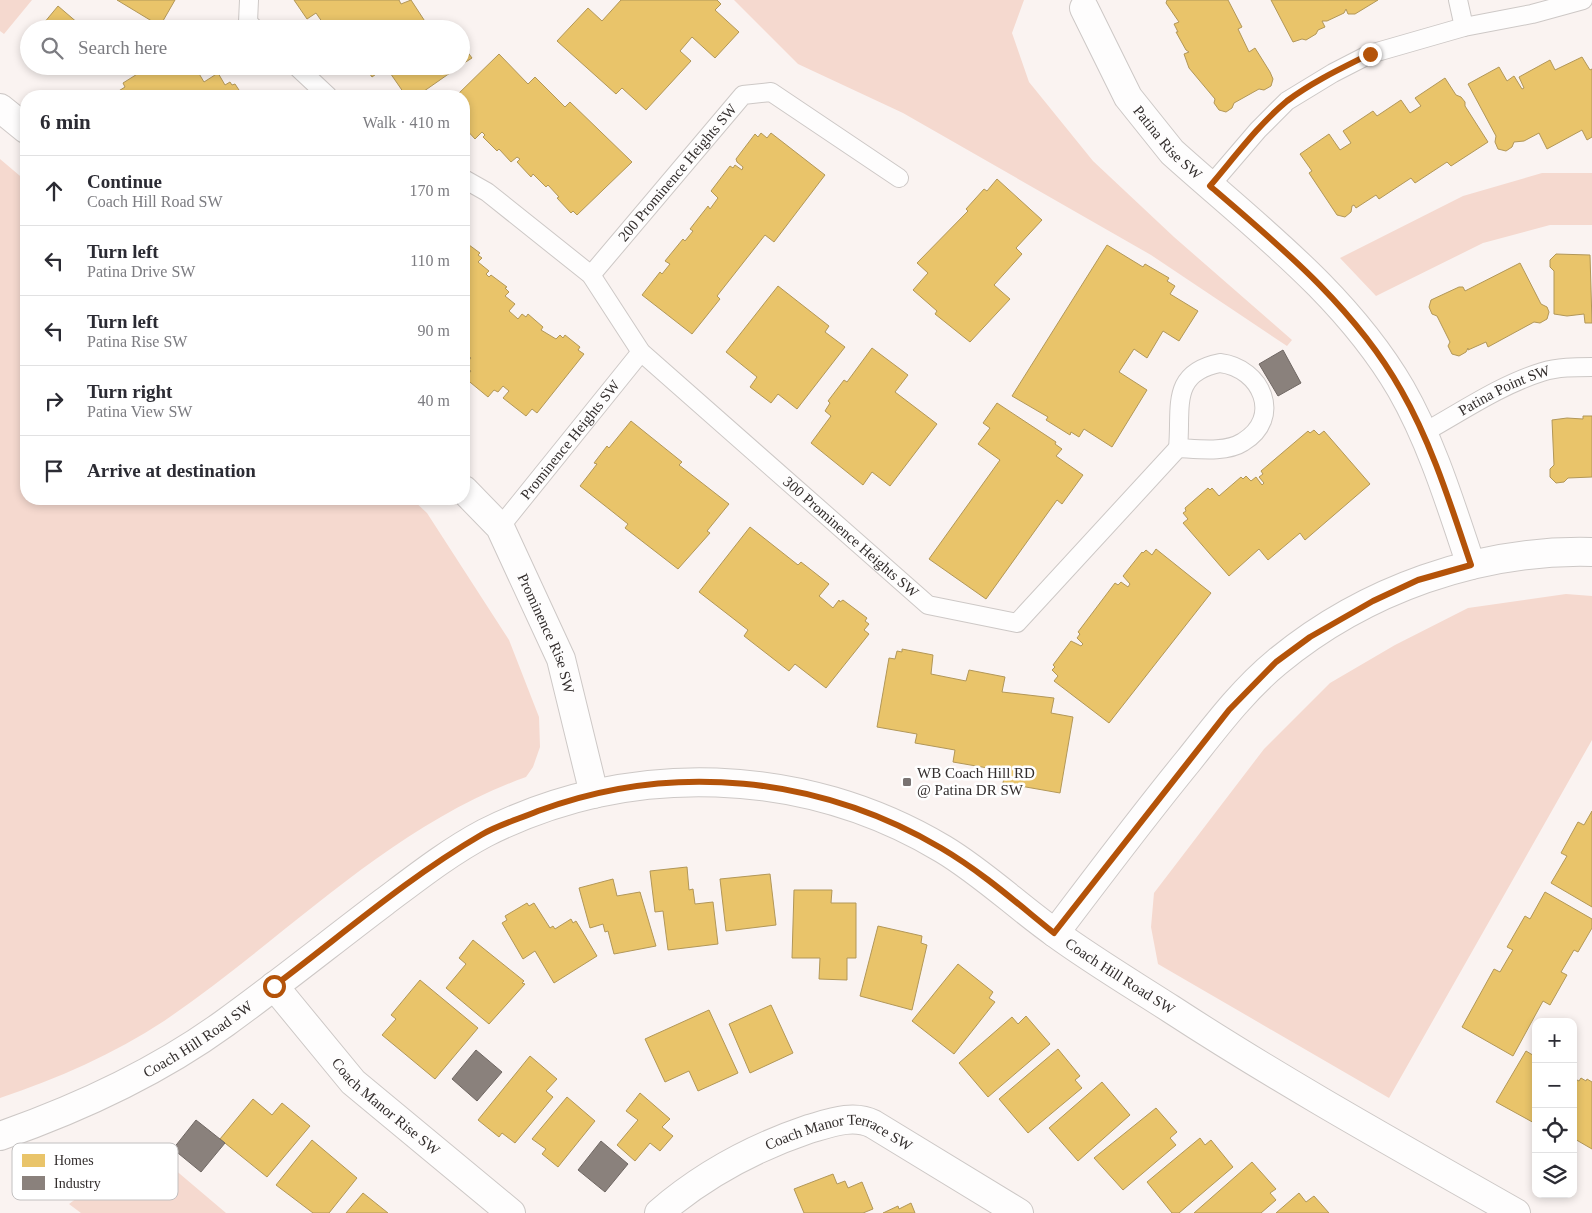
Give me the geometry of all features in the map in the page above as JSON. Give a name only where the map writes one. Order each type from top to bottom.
[{"type":"street","name":"Patina Rise SW","points":[[1087,4],[1128,97],[1138,112],[1172,152],[1319,283],[1374,350],[1401,389],[1423,433],[1471,565]]},
{"type":"street","points":[[0,108],[20,123]]},
{"type":"street","name":"Prominence Rise SW","points":[[470,496],[500,526],[561,659],[594,794]]},
{"type":"street","points":[[1054,933],[1229,710],[1276,662],[1310,637],[1373,601],[1418,580],[1471,565],[1530,554],[1592,552]]},
{"type":"street","name":"Coach Hill Road SW","points":[[0,1136],[58,1116],[156,1067],[224,1024],[429,868],[483,834],[562,802],[630,786],[706,781],[730,782],[775,787],[854,807],[941,848],[996,887],[1054,933],[1176,1012],[1516,1213]]},
{"type":"street","name":"Coach Manor Rise SW","points":[[274,986],[353,1082],[511,1213]]},
{"type":"street","name":"Coach Manor Terrace SW","points":[[659,1213],[682,1193],[717,1169],[761,1146],[845,1120],[861,1120],[873,1124],[1019,1213]]},
{"type":"lane","points":[[248,20],[249,0]]},
{"type":"lane","points":[[1458,0],[1464,27]]},
{"type":"lane","points":[[1210,186],[1258,130],[1287,101],[1333,73],[1370,54],[1464,27],[1532,14],[1583,0]]},
{"type":"lane","points":[[306,75],[322,90]]},
{"type":"lane","name":"200 Prominence Heights SW","points":[[591,275],[743,95],[771,92],[899,178]]},
{"type":"lane","points":[[470,182],[487,192],[591,275],[641,352]]},
{"type":"lane","name":"300 Prominence Heights SW","points":[[641,352],[928,605],[1017,623],[1178,448]]},
{"type":"lane","name":"Prominence Heights SW","points":[[500,526],[641,352]]},
{"type":"lane","points":[[1220,363],[1234,364],[1247,371],[1257,382],[1263,395],[1262,415],[1254,433],[1243,442],[1231,447],[1178,448],[1179,398],[1184,384],[1193,373],[1206,366],[1220,363]]},
{"type":"lane","name":"Patina Point SW","points":[[1423,433],[1518,382],[1535,375],[1565,367],[1592,367]]},
{"type":"shaded area","points":[[0,0],[32,0],[4,34],[0,31]]},
{"type":"shaded area","points":[[734,0],[1024,0],[1012,33],[1029,82],[1093,161],[1174,237],[1292,340],[1287,346],[1151,255],[903,113],[798,64]]},
{"type":"shaded area","points":[[0,159],[20,176],[20,505],[418,505],[427,513],[509,640],[539,717],[540,747],[533,767],[526,777],[475,799],[428,825],[382,855],[338,887],[252,956],[164,1021],[85,1065],[43,1083],[0,1098]]},
{"type":"shaded area","points":[[1542,173],[1592,173],[1592,225],[1550,225],[1483,243],[1376,296],[1340,258],[1463,196]]},
{"type":"shaded area","points":[[1566,594],[1592,596],[1592,740],[1389,1098],[1158,964],[1151,927],[1154,893],[1264,749],[1330,683],[1395,645],[1468,608]]},
{"type":"shaded area","points":[[178,1172],[226,1213],[81,1213],[69,1204],[74,1200],[178,1200]]},
{"type":"building: Homes","points":[[117,0],[175,0],[163,20],[150,20]]},
{"type":"building: Homes","points":[[294,0],[399,0],[401,4],[411,0],[424,20],[321,20],[316,13],[307,19]]},
{"type":"building: Homes","points":[[621,0],[717,0],[721,4],[715,10],[739,32],[715,58],[692,37],[680,51],[691,61],[646,110],[622,88],[616,94],[557,41],[588,8],[602,21]]},
{"type":"building: Homes","points":[[1167,0],[1228,0],[1242,27],[1238,29],[1249,52],[1255,48],[1270,72],[1273,79],[1271,86],[1264,90],[1259,89],[1234,103],[1232,108],[1226,112],[1219,110],[1214,103],[1215,99],[1189,68],[1184,54],[1189,52],[1176,32],[1178,32],[1174,24],[1179,22],[1166,3]]},
{"type":"building: Homes","points":[[1271,0],[1378,0],[1355,14],[1348,14],[1346,9],[1344,13],[1327,21],[1322,21],[1325,27],[1318,30],[1316,34],[1306,40],[1302,39],[1293,42]]},
{"type":"building: Homes","points":[[58,6],[74,20],[46,20]]},
{"type":"building: Homes","points":[[499,54],[528,84],[535,77],[565,107],[570,102],[632,162],[577,215],[573,211],[571,213],[548,185],[546,187],[533,174],[531,177],[517,162],[520,159],[517,157],[511,162],[499,149],[497,151],[483,137],[485,135],[482,132],[475,139],[470,134],[470,90],[462,90]]},
{"type":"building: Homes","points":[[1582,57],[1590,70],[1592,69],[1592,137],[1587,140],[1582,130],[1547,149],[1539,133],[1524,141],[1514,142],[1512,147],[1506,151],[1498,149],[1495,142],[1496,136],[1468,84],[1499,67],[1507,81],[1514,76],[1522,89],[1524,88],[1519,77],[1550,60],[1555,70]]},
{"type":"building: Homes","points":[[136,75],[200,75],[204,82],[215,75],[219,75],[225,85],[230,82],[232,85],[235,84],[239,90],[120,90],[125,87],[123,83]]},
{"type":"building: Homes","points":[[392,75],[447,75],[426,90],[402,90]]},
{"type":"building: Homes","points":[[1445,78],[1456,95],[1465,102],[1465,106],[1488,142],[1451,166],[1447,162],[1415,183],[1411,178],[1379,199],[1376,195],[1356,208],[1354,205],[1352,206],[1351,212],[1345,217],[1337,215],[1309,173],[1312,171],[1300,154],[1329,134],[1340,150],[1351,143],[1343,131],[1373,111],[1377,116],[1401,100],[1410,113],[1421,106],[1415,98]]},
{"type":"building: Homes","points":[[761,133],[767,138],[771,133],[825,175],[774,242],[765,235],[717,296],[720,299],[692,334],[642,295],[660,272],[662,274],[670,264],[665,261],[683,239],[685,241],[693,231],[690,229],[708,206],[710,209],[718,198],[711,191],[730,166],[733,168],[735,165],[742,170],[743,167],[736,159],[755,134],[758,137]]},
{"type":"building: Homes","points":[[997,179],[1042,220],[1016,248],[1022,254],[994,285],[1010,299],[970,342],[935,314],[937,311],[913,290],[928,273],[917,263],[968,211],[966,209],[984,189],[987,191]]},
{"type":"building: Homes","points":[[1107,245],[1143,267],[1145,264],[1169,278],[1167,281],[1175,286],[1170,294],[1198,311],[1179,341],[1163,331],[1147,358],[1134,349],[1119,372],[1147,390],[1112,447],[1084,429],[1079,437],[1071,432],[1070,435],[1046,420],[1048,417],[1012,396]]},
{"type":"building: Homes","points":[[470,246],[480,253],[478,255],[482,258],[478,262],[489,271],[486,274],[489,277],[491,275],[507,287],[505,288],[509,292],[505,296],[515,304],[509,311],[518,319],[522,314],[526,317],[528,314],[543,327],[541,330],[556,339],[560,335],[563,338],[565,335],[580,347],[578,350],[584,354],[537,413],[532,409],[526,416],[503,398],[509,391],[503,386],[498,392],[494,390],[488,397],[470,382]]},
{"type":"building: Homes","points":[[1556,254],[1590,255],[1592,323],[1585,323],[1584,314],[1567,316],[1554,314],[1554,271],[1550,267],[1550,260]]},
{"type":"building: Homes","points":[[1520,263],[1541,304],[1547,307],[1549,312],[1547,319],[1540,323],[1534,322],[1488,347],[1486,342],[1468,350],[1468,348],[1466,352],[1459,356],[1452,354],[1448,346],[1450,342],[1437,316],[1432,314],[1429,307],[1431,300],[1459,287],[1463,287],[1465,291]]},
{"type":"building: Homes","points":[[778,286],[829,326],[825,332],[845,347],[797,409],[778,394],[771,403],[750,387],[757,377],[726,352]]},
{"type":"building: Homes","points":[[872,348],[908,375],[895,392],[937,424],[890,486],[872,472],[863,485],[811,443],[831,416],[825,411],[830,403],[828,401],[844,380],[847,382]]},
{"type":"building: Homes","points":[[997,403],[1056,442],[1055,444],[1062,449],[1056,456],[1083,475],[1062,504],[1057,500],[986,599],[929,559],[1000,460],[978,444],[990,428],[983,423]]},
{"type":"building: Homes","points":[[1583,416],[1592,416],[1592,477],[1568,478],[1564,482],[1556,483],[1550,477],[1550,469],[1554,465],[1552,420],[1567,418],[1583,419]]},
{"type":"building: Homes","points":[[631,421],[682,462],[679,465],[729,504],[707,531],[710,533],[678,569],[625,528],[628,524],[580,486],[597,464],[594,463],[607,446],[609,448]]},
{"type":"building: Homes","points":[[1314,430],[1319,435],[1324,431],[1370,484],[1305,540],[1300,533],[1268,560],[1259,549],[1229,576],[1183,523],[1188,519],[1183,513],[1186,511],[1185,508],[1208,488],[1210,490],[1212,488],[1219,496],[1241,477],[1243,479],[1246,476],[1251,481],[1256,477],[1262,485],[1264,483],[1259,477],[1263,474],[1261,471],[1308,431],[1310,433]]},
{"type":"building: Homes","points":[[750,527],[798,565],[801,562],[829,584],[819,596],[833,608],[839,600],[840,602],[843,600],[867,618],[865,621],[869,624],[864,630],[869,634],[826,688],[795,664],[789,671],[744,636],[748,630],[699,592]]},
{"type":"building: Homes","points":[[1156,549],[1211,593],[1109,723],[1054,681],[1058,676],[1052,670],[1055,667],[1053,665],[1071,641],[1081,646],[1083,644],[1077,638],[1080,634],[1078,632],[1115,583],[1118,585],[1121,582],[1128,587],[1130,584],[1123,576],[1142,552],[1146,550],[1152,555]]},
{"type":"building: Homes","points":[[902,649],[933,655],[931,674],[966,681],[969,670],[1005,677],[1002,692],[1054,698],[1051,713],[1073,717],[1060,793],[1003,783],[1005,771],[953,762],[955,750],[915,743],[917,734],[877,727],[889,658],[895,659],[897,651],[902,652]]},
{"type":"building: Homes","points":[[1592,811],[1592,907],[1551,883],[1567,856],[1561,853],[1578,822],[1584,825]]},
{"type":"building: Homes","points":[[687,867],[689,890],[693,889],[695,904],[713,902],[718,944],[668,950],[663,911],[655,912],[650,871]]},
{"type":"building: Homes","points":[[770,874],[776,925],[726,931],[720,879]]},
{"type":"building: Homes","points":[[613,879],[617,896],[640,892],[656,946],[614,954],[608,931],[605,932],[603,924],[590,928],[579,888]]},
{"type":"building: Homes","points":[[794,890],[832,890],[831,903],[856,903],[856,958],[847,958],[847,980],[819,979],[820,958],[792,958]]},
{"type":"building: Homes","points":[[1545,892],[1592,919],[1592,928],[1578,952],[1574,950],[1561,972],[1567,975],[1550,1005],[1543,1001],[1532,1018],[1513,1056],[1462,1027],[1494,969],[1500,972],[1513,950],[1507,947],[1525,916],[1530,919]]},
{"type":"building: Homes","points":[[527,903],[529,906],[534,903],[550,928],[553,926],[555,929],[571,919],[573,923],[576,921],[597,956],[554,983],[535,951],[523,959],[502,923],[507,920],[505,916]]},
{"type":"building: Homes","points":[[878,926],[922,936],[921,943],[927,945],[912,1010],[860,996]]},
{"type":"building: Homes","points":[[473,940],[524,981],[522,983],[525,984],[489,1024],[446,988],[466,964],[459,958]]},
{"type":"building: Homes","points":[[958,964],[993,992],[989,998],[995,1002],[954,1054],[912,1021]]},
{"type":"building: Homes","points":[[420,980],[478,1028],[435,1079],[382,1035],[396,1019],[391,1015]]},
{"type":"building: Homes","points":[[771,1005],[793,1053],[750,1073],[729,1024]]},
{"type":"building: Homes","points":[[709,1010],[738,1073],[698,1091],[689,1071],[665,1082],[645,1039]]},
{"type":"building: Homes","points":[[1026,1016],[1050,1044],[988,1097],[959,1063],[1012,1017],[1018,1024]]},
{"type":"building: Homes","points":[[1058,1049],[1080,1076],[1075,1080],[1082,1088],[1028,1133],[999,1099]]},
{"type":"building: Homes","points":[[1526,1051],[1532,1055],[1532,1122],[1496,1102]]},
{"type":"building: Homes","points":[[530,1056],[557,1079],[546,1091],[553,1097],[515,1143],[502,1133],[499,1137],[478,1120]]},
{"type":"building: Homes","points":[[1581,1078],[1592,1082],[1592,1149],[1577,1140],[1577,1080],[1579,1081]]},
{"type":"building: Homes","points":[[1102,1082],[1130,1115],[1078,1161],[1049,1128]]},
{"type":"building: Homes","points":[[640,1093],[670,1119],[662,1127],[673,1136],[660,1151],[650,1143],[635,1161],[617,1145],[638,1120],[626,1111]]},
{"type":"building: Homes","points":[[567,1097],[595,1121],[558,1167],[542,1154],[546,1149],[532,1139]]},
{"type":"building: Homes","points":[[253,1099],[272,1115],[282,1103],[310,1126],[267,1177],[220,1139]]},
{"type":"building: Homes","points":[[1156,1108],[1177,1132],[1170,1138],[1176,1145],[1123,1190],[1094,1158]]},
{"type":"building: Homes","points":[[1200,1138],[1205,1145],[1211,1140],[1233,1167],[1179,1213],[1172,1213],[1147,1182]]},
{"type":"building: Homes","points":[[312,1140],[357,1178],[329,1213],[313,1213],[276,1185]]},
{"type":"building: Homes","points":[[1252,1162],[1276,1189],[1270,1193],[1276,1200],[1261,1213],[1194,1213]]},
{"type":"building: Homes","points":[[833,1174],[837,1184],[845,1181],[848,1188],[862,1182],[873,1209],[863,1213],[804,1213],[794,1189]]},
{"type":"building: Homes","points":[[363,1193],[388,1213],[346,1213]]},
{"type":"building: Homes","points":[[1299,1193],[1306,1202],[1314,1196],[1329,1213],[1276,1213]]},
{"type":"building: Homes","points":[[911,1203],[915,1213],[883,1213],[898,1206],[899,1209]]},
{"type":"building: Industry","points":[[1283,350],[1301,383],[1278,396],[1259,364]]},
{"type":"building: Industry","points":[[476,1050],[502,1072],[477,1101],[452,1079]]},
{"type":"building: Industry","points":[[196,1120],[225,1143],[201,1172],[178,1153],[178,1143]]},
{"type":"building: Industry","points":[[601,1141],[628,1164],[605,1192],[578,1170]]},
{"type":"place","name":"WB Coach Hill RD @ Patina DR SW","points":[[907,782]]},
{"type":"route","points":[[274,986],[429,868],[483,834],[562,802],[630,786],[653,784],[706,781],[775,787],[854,807],[895,824],[941,848],[996,887],[1054,933],[1229,710],[1276,662],[1310,637],[1373,601],[1418,580],[1471,565],[1423,433],[1401,389],[1374,350],[1319,283],[1210,186],[1258,130],[1287,101],[1333,73],[1370,54]]}]
